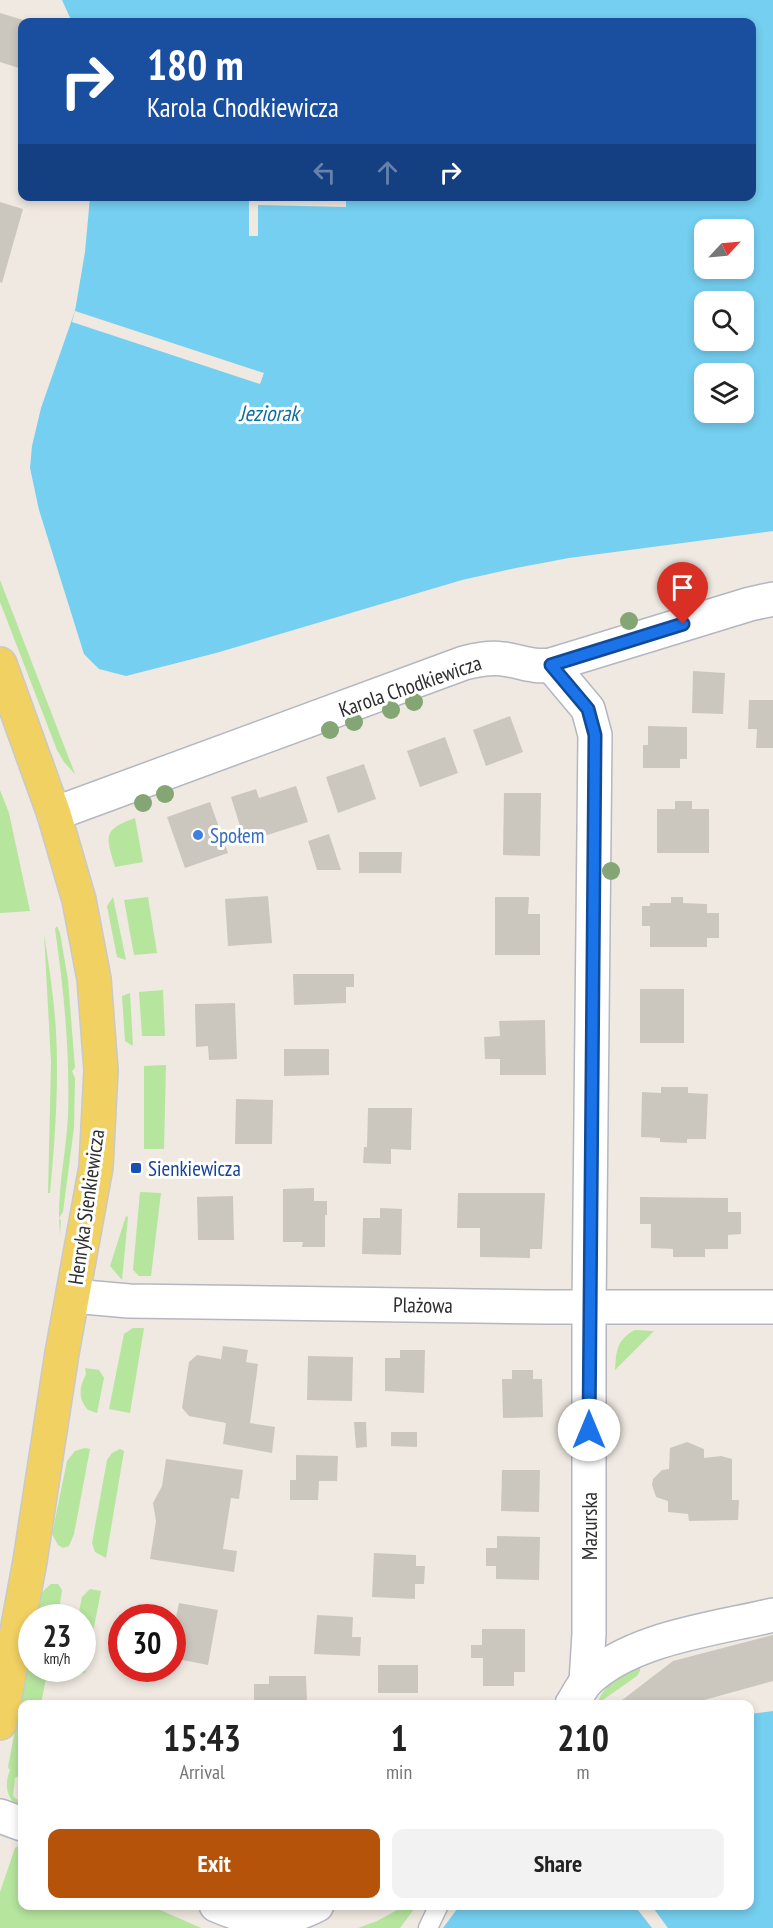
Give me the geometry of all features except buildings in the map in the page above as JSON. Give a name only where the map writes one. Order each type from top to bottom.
[{"type":"main road","name":"Henryka Sienkiewicza","points":[[0,664],[71,865],[88,938],[99,1018],[101,1070],[96,1167],[62,1353],[30,1561],[0,1723]]},
{"type":"street","name":"Karola Chodkiewicza","points":[[54,814],[464,663],[502,658],[541,666],[551,665],[773,599]]},
{"type":"street","name":"Mazurska","points":[[551,665],[588,709],[595,735],[589,1307],[589,1634],[579,1693]]},
{"type":"street","name":"Plażowa","points":[[73,1296],[129,1301],[589,1307],[773,1306]]},
{"type":"street","points":[[579,1693],[607,1665],[628,1653],[650,1645],[773,1615]]},
{"type":"street","points":[[0,1816],[18,1823]]},
{"type":"street","points":[[227,1910],[238,1915],[272,1919],[289,1918],[306,1910]]},
{"type":"lane","points":[[428,1928],[437,1910]]},
{"type":"green space","points":[[0,580],[75,774],[57,750],[0,602]]},
{"type":"green space","points":[[0,790],[9,813],[30,911],[0,913]]},
{"type":"green space","points":[[135,818],[143,862],[115,867],[109,835],[117,826]]},
{"type":"green space","points":[[113,897],[126,960],[117,957],[107,906]]},
{"type":"green space","points":[[148,897],[157,953],[134,955],[124,900]]},
{"type":"green space","points":[[57,926],[68,980],[75,1068],[72,1071],[75,1078],[74,1127],[63,1212],[59,1218],[68,1116],[68,1068],[66,1022],[55,929]]},
{"type":"green space","points":[[44,934],[54,1006],[57,1051],[56,1112],[50,1193],[48,1193],[51,1062]]},
{"type":"green space","points":[[163,990],[165,1036],[142,1036],[139,992]]},
{"type":"green space","points":[[130,993],[133,1046],[125,1041],[122,996]]},
{"type":"green space","points":[[166,1065],[164,1149],[144,1149],[144,1066]]},
{"type":"green space","points":[[140,1192],[161,1193],[151,1276],[139,1276],[133,1270]]},
{"type":"green space","points":[[126,1216],[128,1217],[122,1280],[110,1266]]},
{"type":"green space","points":[[133,1328],[144,1328],[130,1413],[109,1409],[124,1334]]},
{"type":"green space","points":[[635,1330],[654,1331],[615,1370],[621,1342],[624,1337]]},
{"type":"green space","points":[[85,1368],[99,1370],[104,1378],[97,1413],[88,1410],[82,1401],[81,1388],[86,1374]]},
{"type":"green space","points":[[90,1449],[74,1534],[69,1546],[63,1548],[58,1545],[52,1534],[67,1461],[75,1451]]},
{"type":"green space","points":[[120,1449],[124,1451],[106,1558],[95,1552],[92,1543],[107,1460],[112,1453]]},
{"type":"green space","points":[[51,1584],[58,1584],[62,1590],[60,1604],[39,1604],[41,1593]]},
{"type":"green space","points":[[90,1589],[101,1591],[96,1617],[96,1604],[81,1604],[82,1597]]},
{"type":"green space","points":[[640,1663],[637,1676],[603,1700],[599,1700],[614,1679]]},
{"type":"green space","points":[[24,1682],[45,1682],[42,1700],[21,1700]]},
{"type":"green space","points":[[18,1714],[18,1776],[15,1778],[13,1796],[18,1800],[18,1807],[9,1796],[7,1781],[10,1770],[8,1767]]},
{"type":"green space","points":[[18,1846],[18,1910],[160,1910],[201,1928],[0,1928],[0,1892],[15,1848]]},
{"type":"green space","points":[[397,1910],[413,1910],[400,1928],[358,1928]]},
{"type":"water","name":"Jeziorak","points":[[62,0],[773,0],[773,531],[569,558],[516,568],[462,580],[216,653],[126,676],[99,669],[84,654],[39,510],[30,468],[32,446],[41,408],[75,311],[85,252],[90,201],[756,201],[756,18],[70,18]]},
{"type":"water","points":[[773,1711],[773,1928],[443,1928],[456,1910],[754,1910],[754,1713]]},
{"type":"pier","points":[[249,201],[346,201],[346,207],[258,205],[258,236],[249,236]]},
{"type":"pier","points":[[75,311],[264,373],[260,384],[72,322]]},
{"type":"pier","points":[[638,1910],[655,1910],[668,1928],[652,1928]]},
{"type":"place","name":"Społem","points":[[198,835]]},
{"type":"place","name":"Sienkiewicza","points":[[136,1168]]},
{"type":"route","points":[[589,1430],[595,735],[588,709],[551,665],[683,624]]}]
